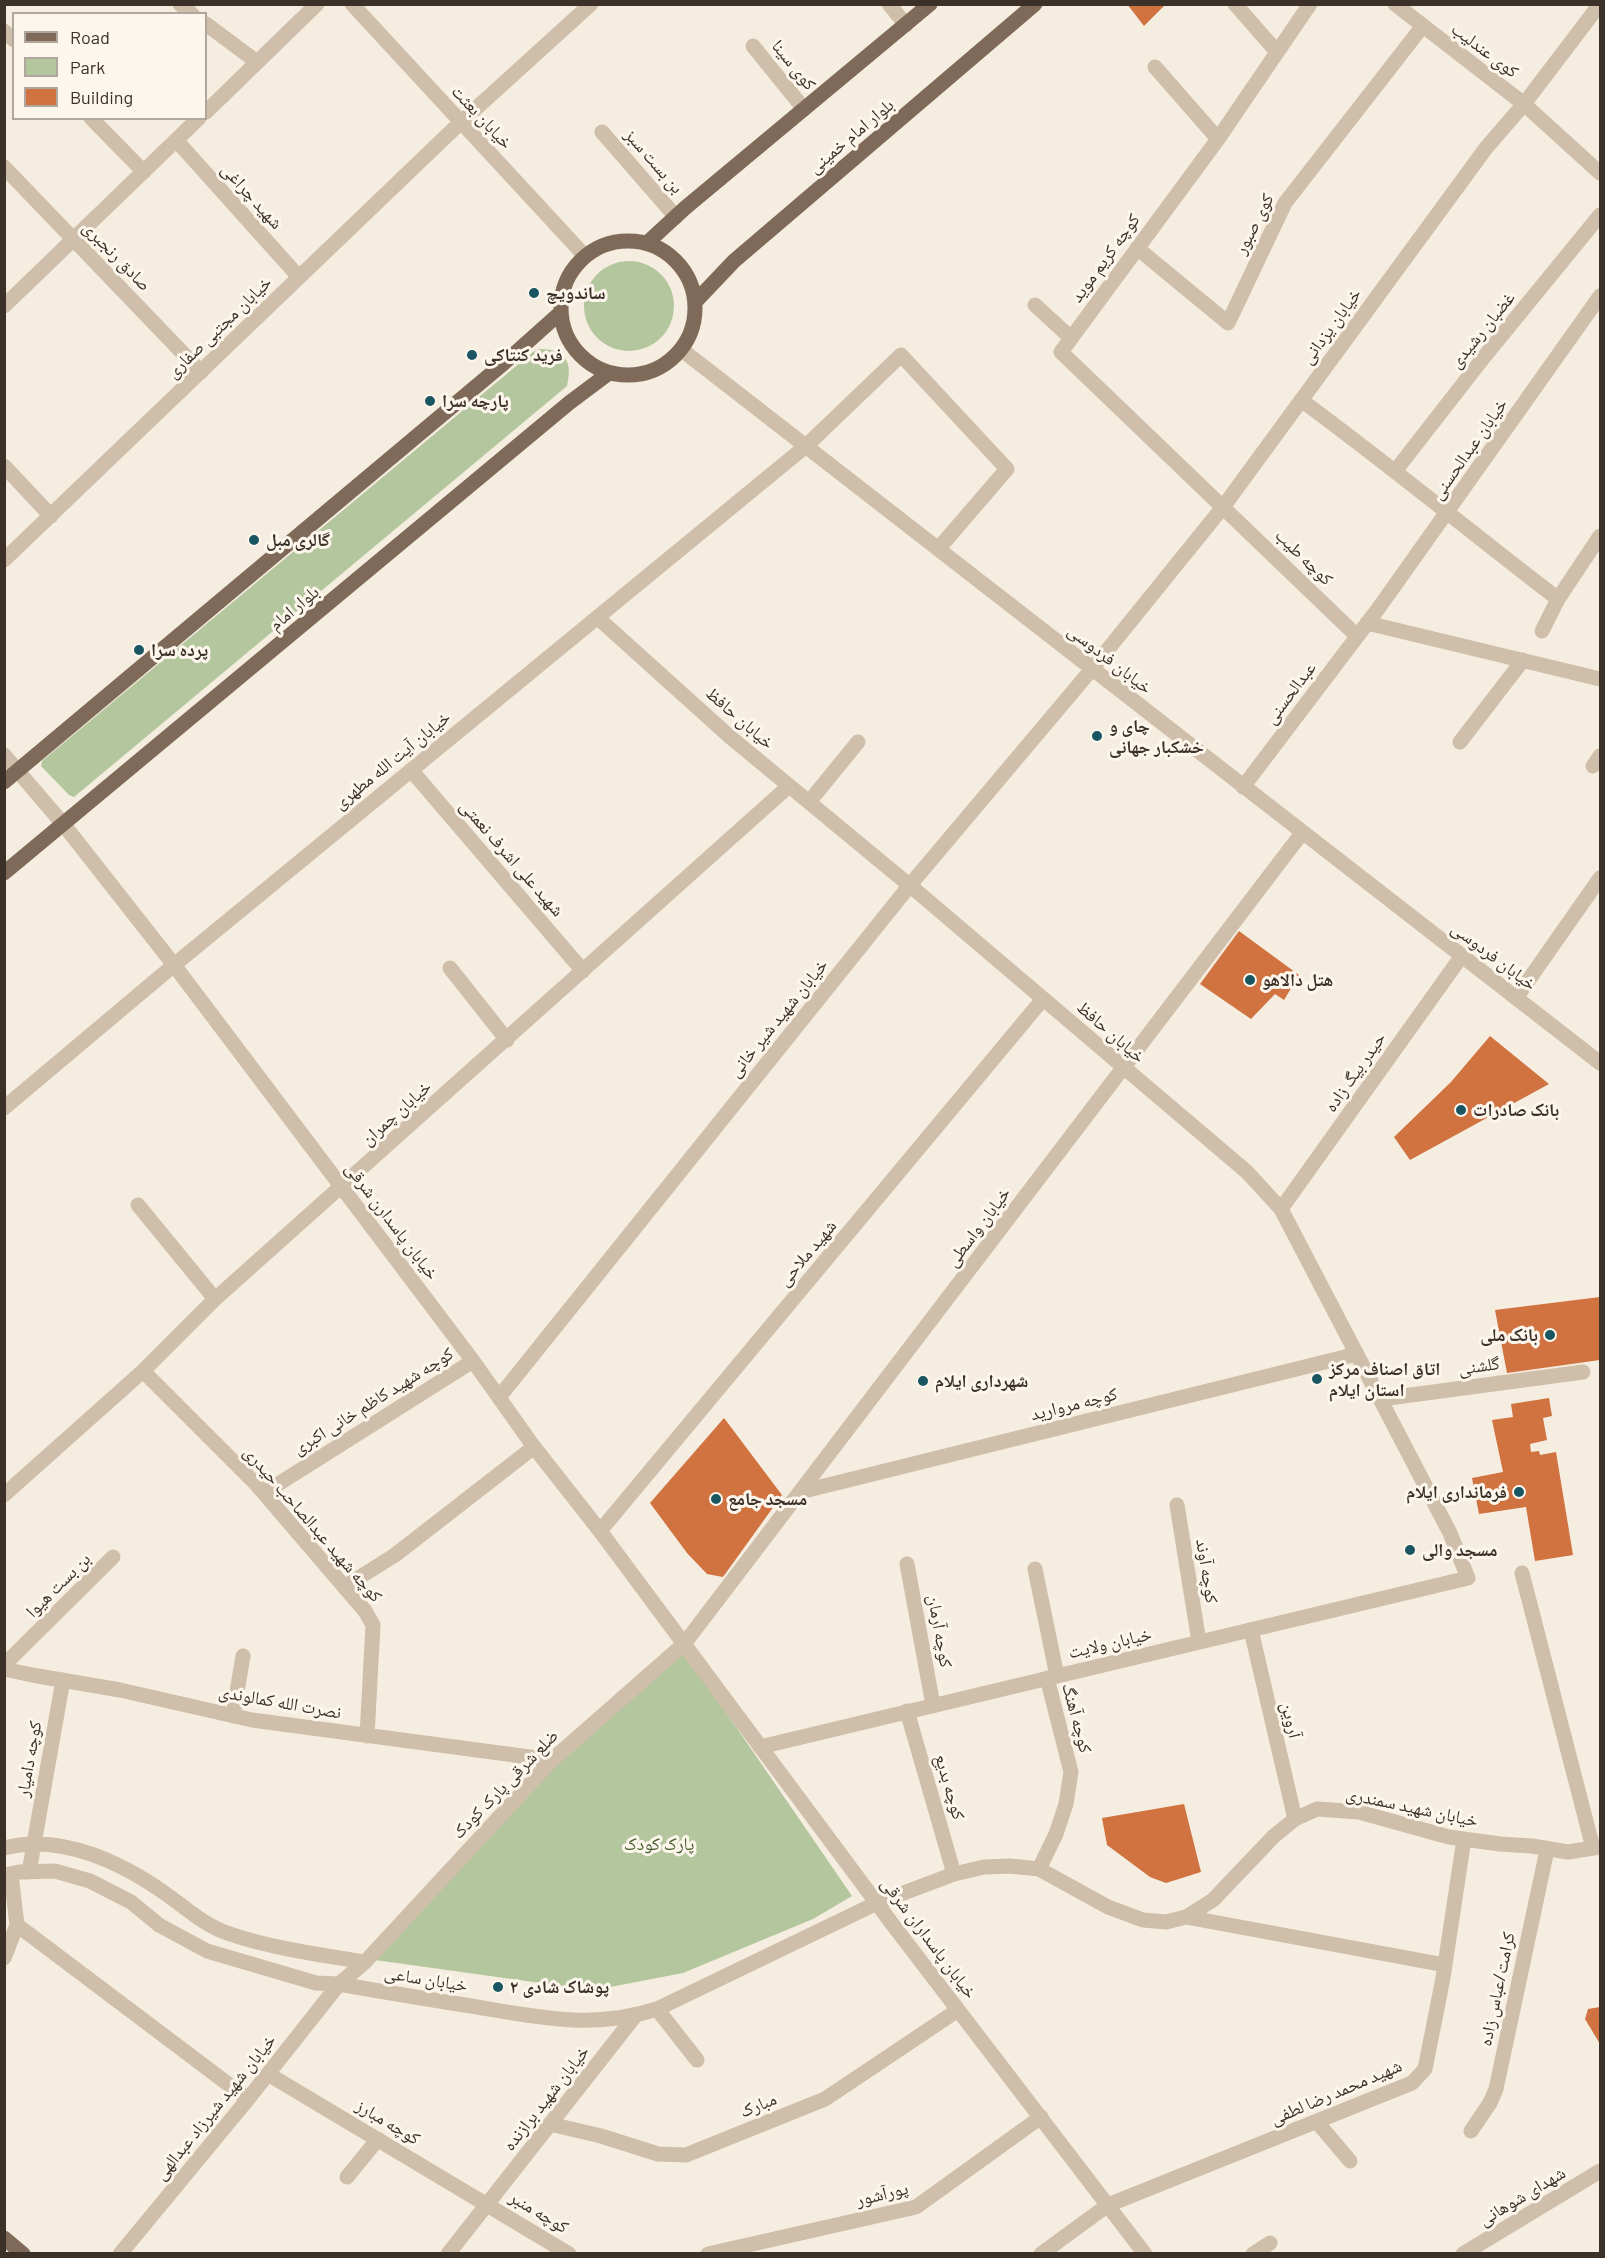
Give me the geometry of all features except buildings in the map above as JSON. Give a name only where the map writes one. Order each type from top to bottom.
[{"type":"main road","points":[[647,243],[930,4]]},
{"type":"main road","name":"بلوار امام خمینی","points":[[696,301],[734,261],[1035,4]]},
{"type":"main road","points":[[625,240],[647,243],[665,251],[681,264],[691,281],[696,301],[695,321],[689,339],[682,350],[663,367],[645,374],[627,376],[609,373],[591,364],[576,350],[565,333],[560,313],[562,292],[571,272],[584,255],[603,244],[625,240]]},
{"type":"main road","points":[[4,782],[504,363],[560,313]]},
{"type":"main road","name":"بلوار امام","points":[[4,873],[560,411],[609,373]]},
{"type":"main road","points":[[4,2238],[23,2253]]},
{"type":"street","points":[[207,111],[317,4]]},
{"type":"street","name":"خیابان بعثت","points":[[352,4],[584,255]]},
{"type":"street","name":"خیابان مجتبی صفاری","points":[[4,560],[461,122],[591,4]]},
{"type":"street","points":[[889,4],[906,25]]},
{"type":"street","points":[[1235,4],[1277,52]]},
{"type":"street","name":"کوچه کریم موید","points":[[1071,338],[1218,139],[1310,4]]},
{"type":"street","name":"کوی عندلیب","points":[[1395,4],[1524,104],[1600,173]]},
{"type":"street","name":"خیابان یزدانی","points":[[1092,669],[1223,507],[1486,148],[1524,104],[1600,4]]},
{"type":"street","points":[[207,25],[257,62]]},
{"type":"street","name":"کوی صبور","points":[[1137,248],[1228,323],[1285,203],[1422,27]]},
{"type":"street","name":"کوی سینا","points":[[753,46],[804,109]]},
{"type":"street","points":[[1155,67],[1218,139]]},
{"type":"street","points":[[93,120],[144,172]]},
{"type":"street","points":[[4,306],[197,120]]},
{"type":"street","name":"بن بست سبز","points":[[602,132],[676,217]]},
{"type":"street","name":"شهید چراغی","points":[[176,140],[299,278]]},
{"type":"street","name":"صادق رنجبری","points":[[4,167],[201,372]]},
{"type":"street","name":"غضبان رشیدی","points":[[1396,470],[1484,357],[1600,215]]},
{"type":"street","name":"خیابان عبدالحسنی","points":[[1367,623],[1600,296]]},
{"type":"street","points":[[1035,305],[1071,338],[1060,352],[1223,507]]},
{"type":"street","name":"خیابان فردوسی","points":[[682,350],[1600,1064]]},
{"type":"street","name":"خیابان آیت الله مطهری","points":[[4,1108],[174,965],[806,446],[901,355],[1007,469],[939,548]]},
{"type":"street","points":[[1301,400],[1396,470],[1447,513],[1558,599]]},
{"type":"street","points":[[4,466],[51,516]]},
{"type":"street","name":"کوچه طیب","points":[[1223,507],[1357,636]]},
{"type":"street","points":[[1542,630],[1558,599],[1594,558],[1600,536]]},
{"type":"street","name":"خیابان حافظ","points":[[598,618],[729,736],[910,885],[1247,1172],[1281,1209],[1450,1533],[1468,1578]]},
{"type":"street","points":[[1367,623],[1600,679]]},
{"type":"street","name":"عبدالحسنی","points":[[1243,787],[1367,623]]},
{"type":"street","points":[[1460,742],[1523,660]]},
{"type":"street","name":"خیابان شهید شیر خانی","points":[[500,1396],[910,885],[1092,669]]},
{"type":"street","points":[[808,802],[858,742]]},
{"type":"street","name":"خیابان پاسدارن شرقی","points":[[4,755],[64,825],[174,965],[500,1396],[534,1447],[684,1644]]},
{"type":"street","name":"شهید علی اشرف نعمتی","points":[[411,770],[583,971]]},
{"type":"street","name":"خیابان چمران","points":[[4,1495],[143,1371],[215,1299],[789,786]]},
{"type":"street","name":"خیابان واسطی","points":[[684,1644],[1302,833]]},
{"type":"street","points":[[1516,998],[1600,878]]},
{"type":"street","name":"حیدر بیگ زاده","points":[[1281,1209],[1461,957]]},
{"type":"street","points":[[450,968],[507,1040]]},
{"type":"street","name":"شهید ملاحی","points":[[600,1531],[1043,999]]},
{"type":"street","points":[[138,1205],[215,1299]]},
{"type":"street","name":"کوچه مروارید","points":[[800,1492],[1357,1354]]},
{"type":"street","name":"کوچه شهید کاظم خانی اکبری","points":[[264,1493],[473,1361]]},
{"type":"street","name":"کوچه شهید عبدالصاحب حیدری","points":[[143,1371],[264,1493],[365,1611],[373,1625],[367,1736]]},
{"type":"street","name":"گلشنی","points":[[1381,1400],[1583,1372]]},
{"type":"street","points":[[344,1587],[395,1555],[534,1447]]},
{"type":"street","name":"کوچه آوند","points":[[1177,1505],[1199,1642]]},
{"type":"street","name":"بن بست هیوا","points":[[4,1667],[113,1557]]},
{"type":"street","name":"کوچه آرمان","points":[[907,1564],[933,1705]]},
{"type":"street","name":"کوچه آهنگ","points":[[1035,1569],[1052,1677],[1071,1772],[1061,1821],[1039,1869]]},
{"type":"street","points":[[1522,1573],[1597,1847]]},
{"type":"street","name":"خیابان ولایت","points":[[760,1746],[1468,1578]]},
{"type":"street","name":"آروین","points":[[1251,1630],[1295,1819]]},
{"type":"street","name":"خیابان پاسداران شرقی","points":[[684,1644],[877,1903],[1145,2253]]},
{"type":"street","name":"ضلع شرقی پارک کودک","points":[[339,1984],[365,1962],[552,1760],[684,1644]]},
{"type":"street","points":[[233,1716],[243,1656]]},
{"type":"street","name":"نصرت الله کمالوندی","points":[[4,1667],[252,1720],[552,1760]]},
{"type":"street","name":"کوچه دامیار","points":[[29,1872],[63,1680]]},
{"type":"street","name":"کوچه بدیع","points":[[907,1712],[954,1874]]},
{"type":"street","name":"خیابان شهید سمندری","points":[[877,1903],[954,1874],[984,1867],[1010,1866],[1039,1869],[1108,1907],[1143,1920],[1166,1922],[1186,1917],[1213,1900],[1274,1836],[1295,1819],[1317,1809],[1359,1812],[1410,1827],[1500,1844],[1568,1852],[1597,1847]]},
{"type":"street","name":"شهید محمد رضا لطفی","points":[[1041,2253],[1108,2205],[1412,2084],[1425,2068],[1445,1965],[1464,1839]]},
{"type":"street","name":"خیابان ساعی","points":[[4,1848],[20,1844],[59,1845],[88,1853],[144,1880],[192,1915],[226,1932],[312,1954],[365,1962]]},
{"type":"street","name":"کرامت/عباس زاده","points":[[1471,2132],[1490,2103],[1496,2089],[1547,1850]]},
{"type":"street","name":"خیابان ساعی","points":[[8,1874],[55,1871],[90,1881],[130,1902],[159,1925],[207,1951],[316,1983],[339,1984],[544,2018],[595,2022],[635,2016],[657,2009],[877,1903]]},
{"type":"street","points":[[4,1958],[17,1925],[8,1874]]},
{"type":"street","points":[[1186,1917],[1445,1965]]},
{"type":"street","points":[[17,1925],[248,2099]]},
{"type":"street","name":"خیابان شهید شیرزاد عبدالهی","points":[[120,2253],[248,2099],[339,1984]]},
{"type":"street","points":[[657,2009],[696,2060]]},
{"type":"street","name":"مبارک","points":[[550,2124],[601,2136],[658,2154],[686,2155],[825,2099],[958,2010]]},
{"type":"street","name":"خیابان شهید برازنده","points":[[448,2253],[635,2016]]},
{"type":"street","name":"کوچه مبارز","points":[[268,2074],[488,2204]]},
{"type":"street","name":"پورآشور","points":[[708,2253],[916,2207],[1041,2117]]},
{"type":"street","points":[[1317,2122],[1350,2161]]},
{"type":"street","points":[[347,2177],[378,2139]]},
{"type":"street","name":"شهدای شوهانی","points":[[1463,2253],[1600,2171]]},
{"type":"street","name":"کوچه منبر","points":[[488,2204],[569,2253]]},
{"type":"street","points":[[1253,2253],[1270,2243]]},
{"type":"green space","points":[[629,261],[646,265],[661,274],[670,289],[674,306],[670,323],[661,338],[646,347],[629,351],[612,347],[597,338],[588,323],[584,306],[588,289],[597,274],[612,265]]},
{"type":"green space","points":[[539,349],[555,351],[565,358],[569,370],[567,386],[74,797],[69,795],[41,766],[42,761]]},
{"type":"green space","name":"پارک کودک","points":[[684,1651],[852,1896],[813,1919],[683,1973],[600,1989],[591,1990],[375,1960],[556,1763]]},
{"type":"place","name":"ساندویچ","points":[[534,293]]},
{"type":"place","name":"فرید کنتاکی","points":[[472,355]]},
{"type":"place","name":"پارچه سرا","points":[[430,401]]},
{"type":"place","name":"گالری مبل","points":[[254,540]]},
{"type":"place","name":"پرده سرا","points":[[139,650]]},
{"type":"place","name":"چای و خشکبار جهانی","points":[[1097,736]]},
{"type":"place","name":"هتل دالاهو","points":[[1250,980]]},
{"type":"place","name":"بانک صادرات","points":[[1461,1110]]},
{"type":"place","name":"بانک ملی","points":[[1550,1335]]},
{"type":"place","name":"اتاق اصناف مرکز استان ایلام","points":[[1317,1379]]},
{"type":"place","name":"شهرداری ایلام","points":[[923,1381]]},
{"type":"place","name":"فرمانداری ایلام","points":[[1519,1492]]},
{"type":"place","name":"مسجد جامع","points":[[716,1499]]},
{"type":"place","name":"مسجد والی","points":[[1410,1550]]},
{"type":"place","name":"پوشاک شادی ۲","points":[[498,1987]]}]
